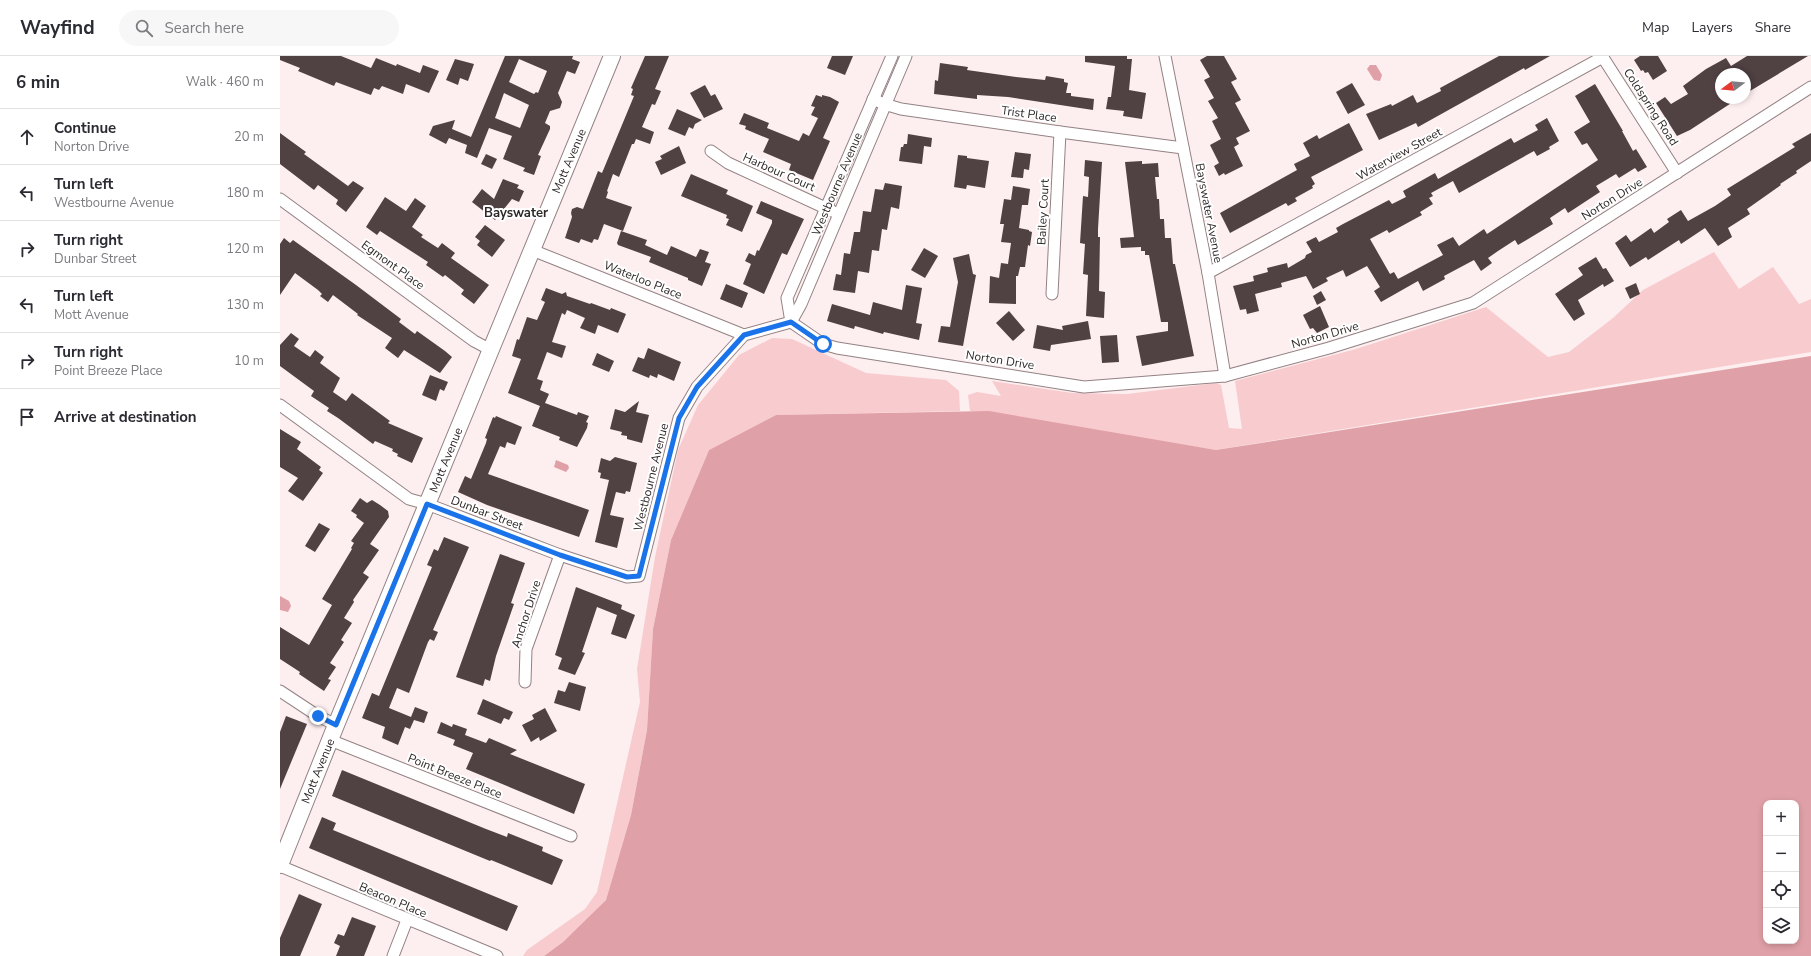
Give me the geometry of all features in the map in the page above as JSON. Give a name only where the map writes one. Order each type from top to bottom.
[{"type":"street","name":"Mott Avenue","points":[[280,865],[336,725],[612,56]]},
{"type":"street","name":"Westbourne Avenue","points":[[791,322],[787,298],[892,56]]},
{"type":"street","name":"Westbourne Avenue","points":[[791,322],[801,304],[884,104],[906,56]]},
{"type":"street","name":"Bayswater Avenue","points":[[1165,56],[1208,273],[1225,376]]},
{"type":"street","name":"Coldspring Road","points":[[1602,57],[1678,173]]},
{"type":"street","name":"Waterview Street","points":[[1208,273],[1602,57]]},
{"type":"street","name":"Norton Drive","points":[[791,322],[823,344],[837,348],[1084,387],[1225,376],[1329,348],[1473,303],[1811,87]]},
{"type":"street","name":"Trist Place","points":[[874,99],[884,104],[901,109],[1183,148]]},
{"type":"street","name":"Bailey Court","points":[[1052,294],[1060,132]]},
{"type":"street","name":"Harbour Court","points":[[711,151],[728,163],[838,214]]},
{"type":"street","name":"Egmont Place","points":[[280,199],[474,341],[491,350]]},
{"type":"street","name":"Waterloo Place","points":[[532,250],[744,335]]},
{"type":"street","points":[[744,335],[791,322]]},
{"type":"street","name":"Westbourne Avenue","points":[[639,576],[679,418],[697,387],[744,335]]},
{"type":"street","name":"Dunbar Street","points":[[280,405],[409,499],[427,504],[560,555],[627,577],[639,576]]},
{"type":"street","name":"Anchor Drive","points":[[525,682],[526,649],[560,555]]},
{"type":"street","points":[[280,691],[318,716],[336,725]]},
{"type":"street","name":"Point Breeze Place","points":[[330,740],[571,836]]},
{"type":"street","name":"Beacon Place","points":[[280,865],[407,920],[497,956]]},
{"type":"street","points":[[393,956],[407,920]]},
{"type":"shaded area","points":[[1370,65],[1376,65],[1382,75],[1380,81],[1374,80],[1367,69]]},
{"type":"shaded area","points":[[1714,252],[1739,289],[1773,267],[1799,304],[1811,299],[1811,352],[1216,450],[970,411],[968,395],[977,392],[1001,396],[992,381],[1072,393],[1127,394],[1216,383],[1221,385],[1229,428],[1242,429],[1235,381],[1356,349],[1486,307],[1548,357],[1569,352],[1613,318],[1643,290]]},
{"type":"shaded area","points":[[772,338],[792,339],[866,373],[946,380],[959,391],[960,411],[776,415],[709,450],[671,540],[653,629],[647,730],[631,815],[606,900],[563,942],[544,956],[523,956],[527,950],[585,909],[597,892],[640,702],[637,669],[655,557],[678,450],[698,405],[739,355]]},
{"type":"shaded area","points":[[1811,356],[1811,956],[544,956],[563,942],[606,900],[631,815],[647,730],[653,629],[671,540],[709,450],[776,415],[989,411],[1216,450]]},
{"type":"shaded area","points":[[556,460],[568,465],[569,468],[566,472],[554,467]]},
{"type":"shaded area","points":[[280,596],[289,601],[291,606],[288,612],[280,610]]},
{"type":"building","points":[[280,56],[341,56],[371,68],[376,58],[420,73],[423,65],[439,71],[429,93],[406,84],[403,94],[382,86],[379,90],[374,88],[371,95],[336,82],[334,86],[298,71],[300,68],[280,60]]},
{"type":"building","points":[[505,56],[573,56],[572,59],[580,62],[575,74],[567,71],[558,93],[562,102],[560,108],[550,111],[545,123],[550,126],[550,129],[538,155],[541,156],[534,175],[523,171],[525,168],[503,159],[512,136],[489,128],[477,158],[465,153],[467,145],[449,138],[446,144],[429,135],[433,126],[455,120],[452,129],[471,137]],"holes":[[[519,59],[547,71],[538,93],[536,92],[534,94],[509,82]],[[504,93],[529,105],[520,128],[495,118]]]},
{"type":"building","points":[[645,56],[669,56],[655,89],[661,91],[655,105],[652,104],[642,127],[654,132],[650,144],[636,139],[634,144],[632,144],[619,177],[613,174],[607,191],[606,198],[632,207],[623,231],[604,224],[598,240],[594,239],[592,243],[581,239],[579,243],[565,238],[572,217],[572,209],[577,207],[583,209],[598,171],[602,173],[634,96],[631,95],[633,89],[631,88]]},
{"type":"building","points":[[832,56],[853,56],[845,75],[827,68]]},
{"type":"building","points":[[1085,56],[1127,56],[1127,59],[1132,59],[1129,90],[1146,93],[1142,119],[1123,116],[1124,111],[1106,109],[1108,97],[1111,97],[1115,66],[1085,62]]},
{"type":"building","points":[[1207,56],[1224,56],[1237,79],[1231,82],[1241,100],[1235,103],[1250,131],[1236,138],[1239,144],[1234,147],[1243,166],[1225,175],[1224,173],[1219,176],[1214,166],[1219,163],[1210,145],[1221,139],[1212,121],[1218,118],[1208,101],[1214,98],[1204,80],[1210,77],[1200,60]]},
{"type":"building","points":[[1499,56],[1550,56],[1525,70],[1524,68],[1418,127],[1416,123],[1379,140],[1366,114],[1391,104],[1392,106],[1413,95],[1417,103],[1441,91],[1440,88]]},
{"type":"building","points":[[1640,56],[1658,56],[1667,71],[1653,80],[1648,72],[1645,73],[1643,70],[1641,71],[1634,60]]},
{"type":"building","points":[[1747,56],[1808,56],[1751,90],[1751,68],[1715,68],[1715,104],[1730,104],[1690,130],[1677,136],[1656,103],[1665,97],[1671,104],[1688,94],[1683,86],[1706,69],[1726,58],[1731,66]]},
{"type":"building","points":[[455,59],[474,64],[468,81],[460,78],[458,85],[446,80]]},
{"type":"building","points":[[940,63],[968,67],[967,70],[1016,77],[1045,80],[1046,76],[1064,79],[1064,82],[1068,83],[1066,93],[1071,93],[1071,96],[1094,99],[1093,110],[1008,97],[977,95],[977,99],[934,94],[935,80],[938,81]]},
{"type":"building","points":[[1352,83],[1365,105],[1348,114],[1336,92]]},
{"type":"building","points":[[1595,84],[1633,151],[1636,149],[1647,167],[1638,172],[1635,168],[1619,178],[1616,174],[1596,186],[1600,192],[1568,213],[1565,208],[1550,218],[1553,224],[1518,245],[1515,240],[1498,251],[1488,258],[1492,263],[1481,271],[1474,260],[1444,276],[1445,279],[1423,291],[1418,281],[1381,302],[1374,291],[1380,287],[1367,266],[1346,277],[1343,270],[1326,278],[1328,281],[1313,289],[1306,276],[1281,283],[1282,287],[1255,294],[1259,311],[1247,314],[1246,309],[1240,310],[1233,286],[1254,281],[1253,276],[1268,272],[1267,268],[1287,263],[1288,268],[1312,252],[1306,242],[1316,237],[1319,242],[1338,232],[1336,228],[1389,200],[1392,204],[1406,197],[1403,191],[1435,173],[1438,179],[1511,138],[1514,143],[1538,130],[1535,125],[1547,118],[1559,141],[1549,147],[1550,149],[1537,156],[1534,151],[1459,193],[1453,181],[1431,193],[1433,196],[1429,198],[1433,204],[1420,212],[1422,215],[1389,233],[1387,230],[1370,239],[1390,274],[1394,272],[1398,279],[1443,255],[1437,245],[1453,237],[1459,246],[1484,229],[1487,234],[1598,160],[1587,143],[1582,145],[1574,132],[1590,122],[1575,96]]},
{"type":"building","points":[[705,85],[711,96],[715,94],[723,109],[704,118],[690,93]]},
{"type":"building","points":[[816,95],[830,97],[839,102],[823,138],[830,141],[813,180],[789,170],[791,164],[763,152],[769,139],[745,129],[746,126],[739,124],[744,113],[769,123],[767,128],[799,141],[803,133],[809,136],[818,118],[811,115],[815,107],[811,106]]},
{"type":"building","points":[[677,109],[702,120],[695,124],[693,129],[689,127],[685,136],[668,129]]},
{"type":"building","points":[[1349,123],[1363,150],[1311,177],[1315,184],[1312,186],[1313,188],[1295,198],[1297,201],[1288,206],[1286,203],[1230,233],[1220,213],[1297,170],[1294,164],[1310,156],[1303,143],[1317,135],[1319,139]]},
{"type":"building","points":[[280,133],[306,152],[304,154],[348,186],[353,181],[364,188],[346,212],[336,204],[338,200],[318,185],[314,190],[280,164]]},
{"type":"building","points":[[1811,133],[1811,161],[1747,209],[1750,214],[1728,228],[1732,237],[1718,246],[1705,228],[1681,244],[1679,240],[1648,260],[1646,257],[1630,267],[1615,243],[1626,235],[1631,242],[1651,228],[1654,233],[1669,222],[1667,219],[1681,210],[1688,221],[1715,206],[1731,195],[1727,189],[1795,147],[1792,144]]},
{"type":"building","points":[[908,134],[932,138],[931,147],[924,146],[922,164],[899,161],[901,147],[903,147],[904,144],[907,144]]},
{"type":"building","points":[[679,146],[686,163],[661,175],[655,162],[662,159],[660,156]]},
{"type":"building","points":[[1015,152],[1031,154],[1029,170],[1024,169],[1023,178],[1011,177]]},
{"type":"building","points":[[486,154],[497,159],[492,169],[481,164]]},
{"type":"building","points":[[958,155],[967,156],[967,158],[989,161],[985,188],[967,185],[966,189],[954,187]]},
{"type":"building","points":[[1085,160],[1102,162],[1098,237],[1100,237],[1099,291],[1105,292],[1104,318],[1086,316],[1088,275],[1083,274],[1085,244],[1080,243],[1083,196],[1088,197],[1089,177],[1084,176]]},
{"type":"building","points":[[1142,161],[1142,164],[1158,163],[1159,177],[1155,177],[1157,199],[1159,199],[1160,219],[1164,219],[1165,238],[1171,238],[1173,264],[1175,264],[1194,356],[1142,366],[1136,336],[1168,331],[1168,322],[1161,322],[1149,255],[1145,255],[1145,251],[1141,251],[1141,247],[1121,248],[1120,238],[1134,237],[1125,162]]},
{"type":"building","points":[[691,174],[728,190],[726,194],[753,206],[742,232],[726,225],[729,219],[726,218],[727,215],[681,196]]},
{"type":"building","points":[[503,179],[519,185],[517,188],[524,191],[519,202],[512,199],[495,220],[472,202],[482,189],[494,199]]},
{"type":"building","points":[[885,183],[902,186],[899,209],[891,207],[887,230],[882,229],[879,251],[872,250],[869,273],[858,271],[855,293],[833,290],[836,274],[841,275],[844,253],[850,254],[854,232],[860,232],[863,211],[871,212],[875,189],[883,190]]},
{"type":"building","points":[[1013,186],[1030,189],[1028,205],[1022,205],[1019,228],[1032,232],[1030,246],[1028,245],[1025,267],[1020,267],[1018,276],[1016,276],[1016,304],[989,303],[990,276],[999,278],[1001,263],[1008,264],[1011,243],[1001,242],[1004,224],[1000,224],[1004,199],[1011,200]]},
{"type":"building","points":[[385,197],[406,211],[415,198],[426,206],[412,227],[423,235],[421,237],[438,248],[442,243],[455,253],[451,258],[489,285],[474,304],[461,294],[464,290],[445,275],[443,277],[426,265],[428,262],[380,231],[377,235],[366,227]]},
{"type":"building","points":[[761,201],[804,219],[787,255],[782,253],[764,294],[743,284],[751,264],[745,261],[749,253],[755,256],[757,250],[759,251],[772,223],[772,220],[756,213]]},
{"type":"building","points":[[485,225],[505,240],[492,257],[477,245],[480,241],[475,237]]},
{"type":"building","points":[[621,231],[647,240],[645,245],[667,255],[671,246],[696,257],[700,249],[709,252],[705,262],[711,264],[702,286],[688,280],[688,278],[649,262],[651,257],[618,245],[617,243]]},
{"type":"building","points":[[284,238],[290,243],[293,240],[401,319],[399,322],[415,334],[417,331],[452,357],[440,373],[404,350],[398,358],[385,348],[392,338],[357,315],[358,314],[333,295],[328,302],[320,296],[322,294],[318,290],[295,273],[280,295],[280,244]]},
{"type":"building","points":[[924,248],[938,256],[925,278],[911,270]]},
{"type":"building","points":[[969,254],[973,274],[976,275],[963,346],[938,342],[941,326],[950,327],[958,282],[953,258]]},
{"type":"building","points":[[1596,257],[1603,269],[1606,268],[1614,281],[1604,287],[1603,284],[1578,300],[1585,314],[1574,321],[1555,294],[1583,275],[1578,268]]},
{"type":"building","points":[[1636,283],[1640,294],[1630,299],[1625,288]]},
{"type":"building","points":[[726,284],[748,293],[742,308],[720,299]]},
{"type":"building","points":[[906,285],[922,288],[916,323],[922,324],[919,340],[884,332],[883,334],[855,326],[854,329],[827,321],[832,304],[870,315],[873,302],[902,310]]},
{"type":"building","points":[[546,288],[562,294],[566,292],[567,296],[610,310],[611,308],[626,314],[618,333],[598,325],[595,334],[580,328],[585,318],[567,310],[565,315],[562,313],[552,342],[566,346],[562,358],[547,352],[537,379],[543,381],[540,390],[549,394],[545,403],[577,415],[578,412],[589,416],[586,422],[588,423],[587,428],[577,447],[559,440],[560,437],[532,426],[540,406],[508,393],[521,359],[512,356],[517,339],[519,340],[527,317],[537,320],[545,302],[541,300]]},
{"type":"building","points":[[1321,291],[1326,300],[1317,305],[1313,296]]},
{"type":"building","points":[[1320,306],[1329,327],[1317,333],[1313,328],[1310,329],[1303,315]]},
{"type":"building","points":[[1009,311],[1025,330],[1013,341],[996,323]]},
{"type":"building","points":[[1088,321],[1091,339],[1051,345],[1050,351],[1033,348],[1037,325],[1063,330],[1062,326]]},
{"type":"building","points":[[291,333],[299,339],[294,346],[310,357],[315,350],[324,357],[320,363],[340,378],[333,392],[346,401],[352,393],[390,421],[388,423],[423,438],[412,463],[397,456],[398,454],[392,451],[393,449],[375,441],[373,444],[327,411],[329,408],[311,396],[314,391],[280,366],[280,345]]},
{"type":"building","points":[[1117,335],[1119,362],[1102,363],[1100,336]]},
{"type":"building","points":[[648,348],[681,362],[674,381],[658,374],[657,378],[650,375],[649,378],[632,371],[638,357],[644,359]]},
{"type":"building","points":[[597,353],[614,361],[609,372],[592,365]]},
{"type":"building","points":[[430,375],[448,382],[444,391],[440,389],[436,401],[422,395]]},
{"type":"building","points":[[639,401],[636,412],[649,415],[642,443],[627,439],[627,436],[621,435],[622,432],[610,429],[615,409],[625,412]]},
{"type":"building","points":[[496,416],[522,427],[515,445],[507,442],[505,448],[500,446],[488,474],[589,510],[579,537],[487,505],[458,492],[465,476],[471,479],[486,443],[487,439],[485,438],[493,417],[495,418]]},
{"type":"building","points":[[280,429],[301,442],[297,449],[321,467],[319,470],[323,473],[303,501],[288,491],[298,478],[280,467]]},
{"type":"building","points":[[615,457],[637,463],[630,492],[626,491],[625,494],[616,492],[610,515],[624,518],[617,548],[595,542],[609,480],[600,478],[601,473],[598,472],[601,458],[610,461]]},
{"type":"building","points":[[360,498],[367,503],[372,500],[380,505],[388,511],[389,517],[370,544],[379,550],[363,573],[369,577],[353,600],[354,602],[344,618],[352,623],[341,640],[344,642],[330,663],[336,667],[328,679],[331,680],[324,691],[299,674],[300,672],[280,659],[280,627],[309,645],[332,605],[322,599],[352,549],[351,548],[354,543],[351,541],[364,523],[351,511]]},
{"type":"building","points":[[319,523],[330,529],[315,552],[305,546]]},
{"type":"building","points":[[444,537],[469,547],[433,630],[438,632],[434,641],[430,639],[428,642],[409,693],[397,688],[389,708],[411,717],[415,707],[428,712],[424,723],[414,720],[410,729],[405,727],[398,745],[382,738],[385,727],[362,718],[372,693],[379,696],[432,567],[427,565],[434,549],[438,551]]},
{"type":"building","points":[[500,554],[525,563],[511,603],[514,604],[496,656],[490,681],[485,679],[483,686],[456,677]]},
{"type":"building","points":[[576,587],[622,605],[621,609],[635,615],[626,639],[611,634],[617,615],[597,607],[582,652],[585,653],[575,675],[558,669],[562,658],[555,655]]},
{"type":"building","points":[[569,682],[586,687],[580,711],[554,703],[558,690],[565,692]]},
{"type":"building","points":[[483,699],[513,712],[509,720],[504,718],[501,724],[477,714]]},
{"type":"building","points":[[545,708],[557,731],[540,741],[539,737],[531,742],[522,725],[534,719],[532,715]]},
{"type":"building","points":[[286,716],[307,724],[280,789],[280,732]]},
{"type":"building","points":[[441,722],[452,727],[453,724],[467,729],[465,735],[486,743],[489,738],[517,750],[510,754],[585,784],[574,814],[466,769],[473,753],[453,745],[455,740],[437,733]]},
{"type":"building","points":[[342,770],[486,829],[507,837],[508,833],[543,847],[542,851],[563,860],[552,885],[332,796]]},
{"type":"building","points":[[322,817],[336,823],[333,830],[518,906],[507,931],[309,848]]},
{"type":"building","points":[[299,894],[322,904],[300,956],[280,956],[280,938]]},
{"type":"building","points":[[352,917],[376,926],[364,956],[336,956],[340,946],[334,943],[338,934],[344,936]]},
{"type":"district","name":"Bayswater","points":[[516,213]]},
{"type":"route","points":[[318,716],[336,725],[427,504],[560,555],[627,577],[639,576],[667,472],[679,418],[697,387],[744,335],[791,322],[823,344]]}]
